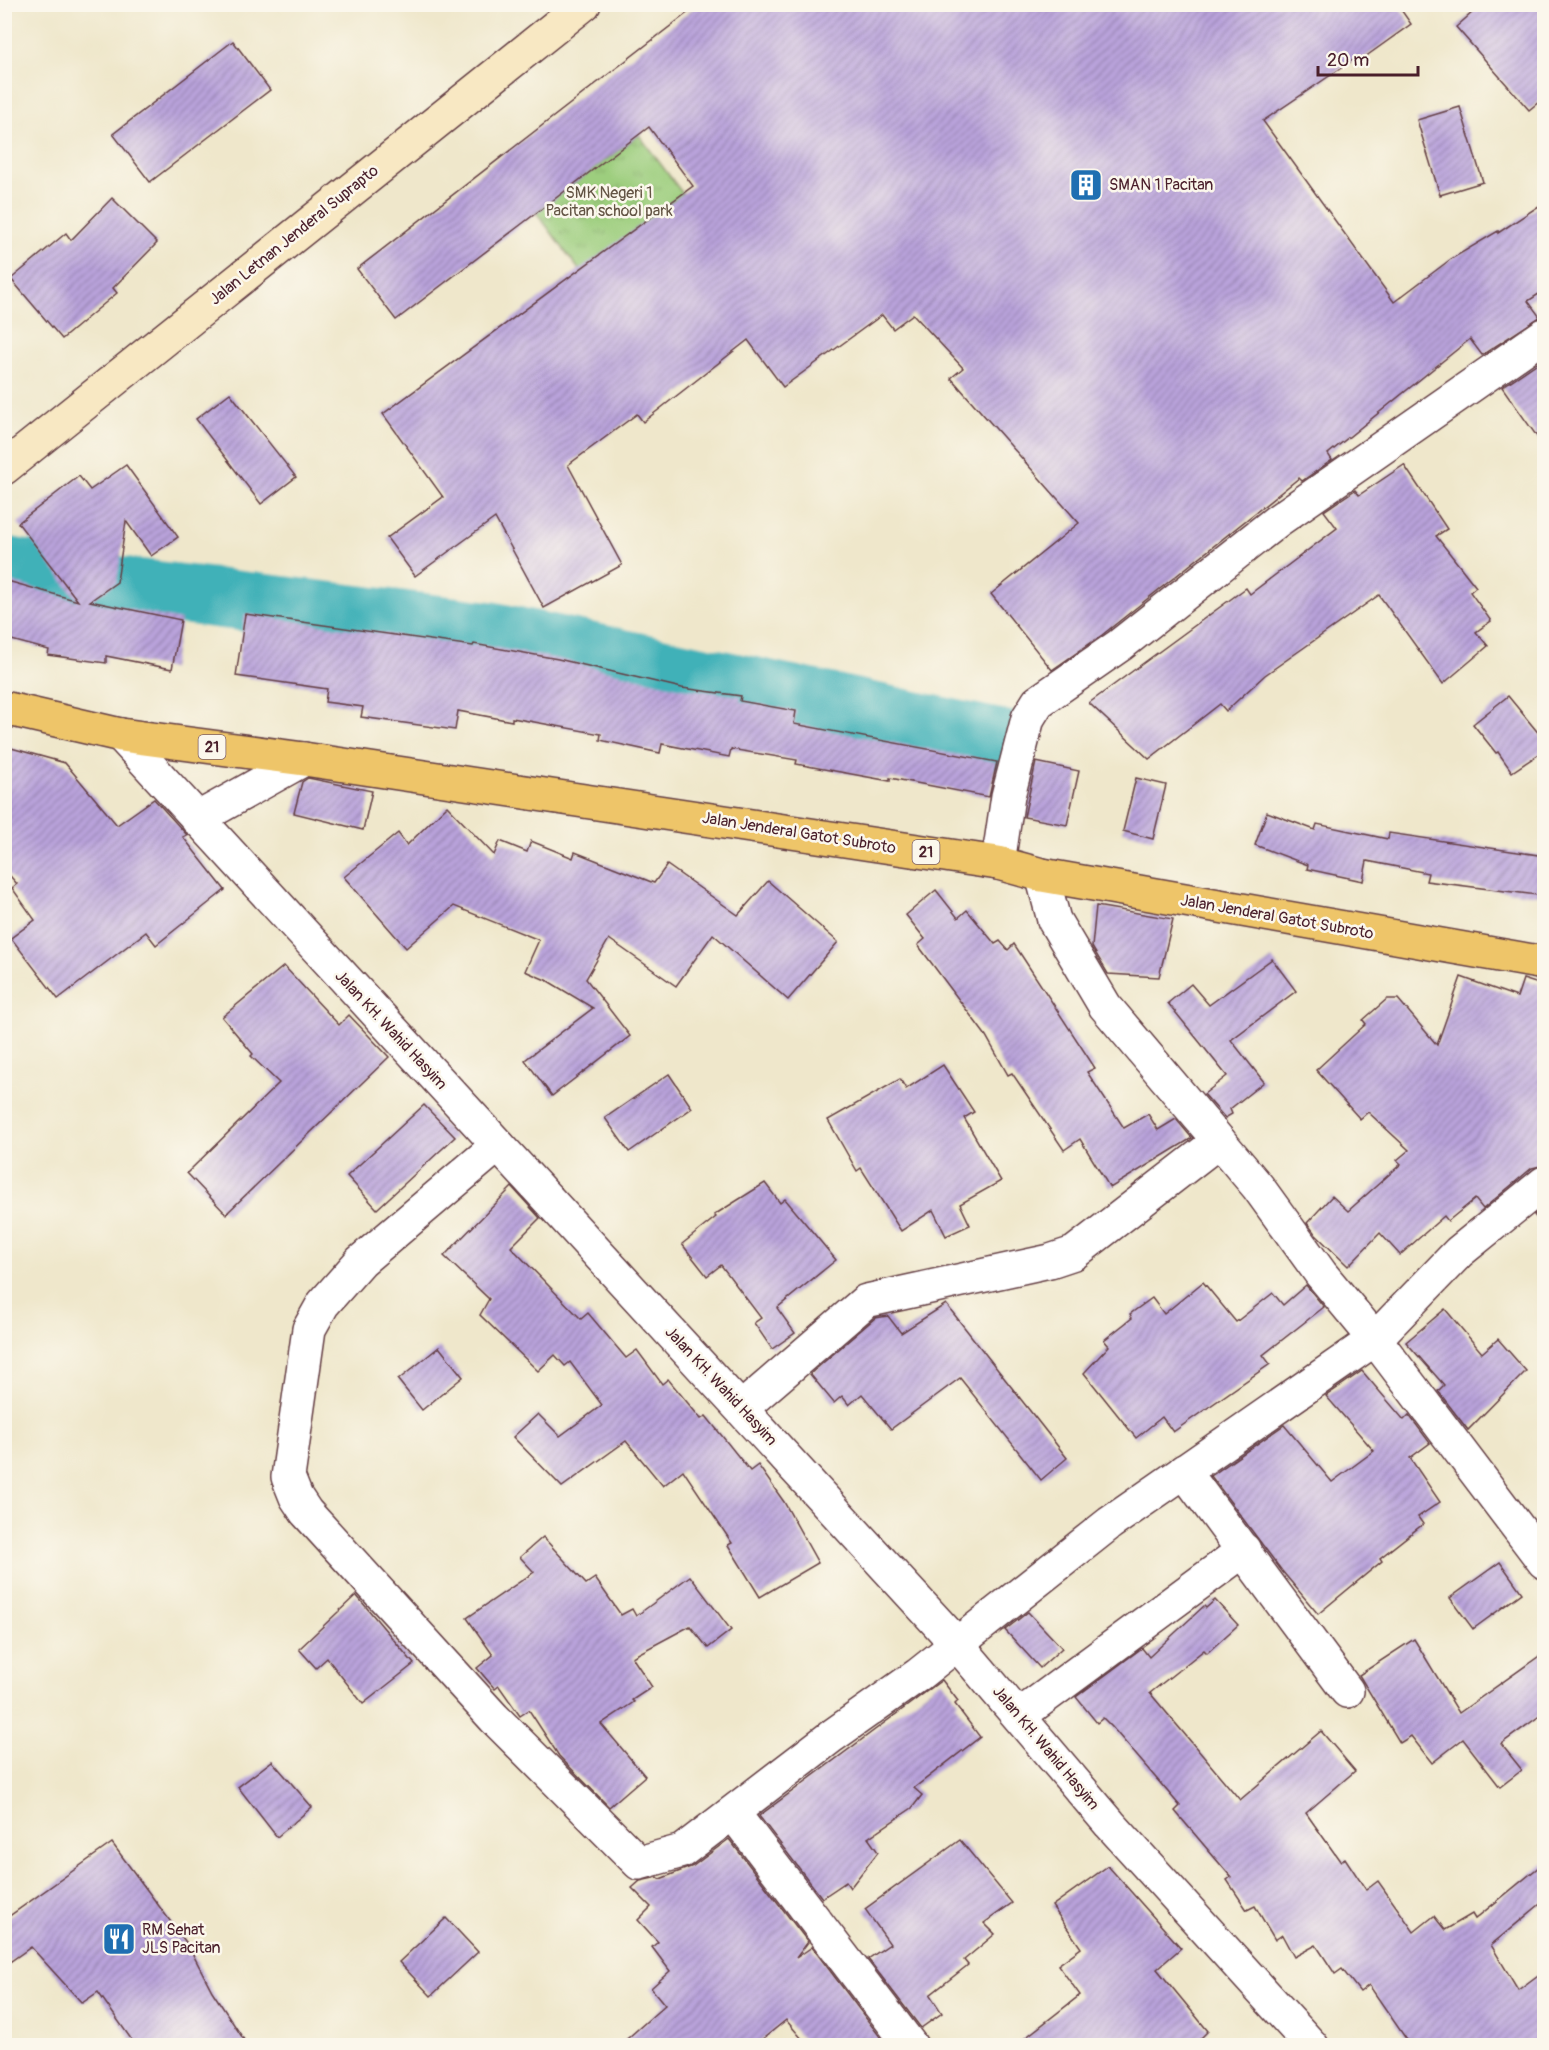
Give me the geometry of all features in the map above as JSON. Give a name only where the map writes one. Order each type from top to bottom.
[{"type":"highway","name":"21","points":[[10,705],[121,735]]},
{"type":"highway","name":"Jalan Jenderal Gatot Subroto","points":[[121,735],[304,759],[998,863],[1042,875],[1545,963]]},
{"type":"main road","name":"Jalan Letnan Jenderal Suprapto","points":[[4,468],[584,4]]},
{"type":"street","points":[[998,863],[1008,796],[1028,718],[1038,702],[1120,645],[1277,521],[1545,335]]},
{"type":"street","name":"Jalan KH. Wahid Hasyim","points":[[121,735],[957,1644],[1110,1824],[1312,2046]]},
{"type":"street","points":[[197,819],[304,759]]},
{"type":"street","points":[[1042,875],[1054,920],[1105,1006],[1258,1187],[1321,1274],[1375,1339],[1545,1562]]},
{"type":"street","points":[[742,1408],[866,1301],[1050,1262],[1074,1253],[1219,1141]]},
{"type":"street","points":[[498,1145],[361,1261],[322,1304],[309,1329],[288,1477],[296,1497],[306,1512],[494,1718],[558,1779],[635,1862],[645,1863],[682,1851],[957,1644],[1110,1523],[1375,1339],[1459,1251],[1545,1183]]},
{"type":"street","points":[[1184,1471],[1347,1691]]},
{"type":"street","points":[[1019,1716],[1244,1550]]},
{"type":"street","points":[[733,1813],[911,2046]]},
{"type":"green space","name":"SMK Negeri 1 Pacitan school park","points":[[639,135],[683,194],[580,271],[536,212]]},
{"type":"building","points":[[699,4],[1397,4],[1411,24],[1358,62],[1356,58],[1263,121],[1394,302],[1451,259],[1498,231],[1498,233],[1545,202],[1545,290],[1528,301],[1540,317],[1482,355],[1470,339],[1328,454],[1332,460],[1302,481],[1299,478],[1102,635],[1052,670],[991,594],[1079,523],[951,378],[963,368],[913,314],[893,329],[882,315],[783,387],[748,340],[643,422],[637,414],[568,465],[622,565],[544,608],[495,518],[415,576],[387,538],[443,497],[383,414],[693,186],[649,127],[396,320],[357,269]]},
{"type":"building","points":[[1482,4],[1545,4],[1545,97],[1529,110],[1456,27]]},
{"type":"building","points":[[233,41],[270,90],[150,182],[113,134]]},
{"type":"building","points":[[1460,107],[1483,182],[1440,195],[1417,120]]},
{"type":"building","points":[[112,198],[157,243],[113,288],[117,293],[62,339],[11,279],[66,233],[71,240]]},
{"type":"building","points":[[1545,358],[1545,448],[1502,387]]},
{"type":"building","points":[[230,393],[296,477],[261,504],[196,419]]},
{"type":"building","points":[[126,465],[178,537],[151,556],[126,521],[117,582],[90,601],[181,620],[172,669],[106,656],[106,663],[48,655],[49,650],[4,638],[4,580],[78,601],[18,523],[79,476],[90,490]]},
{"type":"building","points":[[1404,465],[1447,529],[1436,536],[1476,587],[1470,592],[1491,621],[1476,632],[1488,646],[1443,684],[1379,595],[1265,675],[1226,711],[1220,704],[1149,759],[1089,703],[1246,588],[1250,594],[1337,528],[1324,511],[1355,490],[1359,495]]},
{"type":"building","points":[[245,614],[473,646],[474,644],[558,659],[682,688],[741,696],[740,701],[796,711],[794,724],[997,762],[989,797],[890,778],[890,781],[796,764],[797,760],[731,749],[729,757],[662,744],[660,753],[600,740],[601,734],[458,711],[455,730],[361,717],[363,707],[325,702],[327,689],[236,676]]},
{"type":"building","points":[[1508,696],[1545,741],[1545,750],[1512,772],[1473,724]]},
{"type":"building","points":[[4,746],[65,763],[117,825],[154,799],[187,835],[183,837],[225,890],[156,945],[146,932],[58,999],[11,938],[35,920],[12,888],[17,884],[4,869]]},
{"type":"building","points":[[1036,762],[1079,771],[1067,825],[1024,817]]},
{"type":"building","points":[[308,778],[372,791],[363,830],[294,813],[302,782]]},
{"type":"building","points":[[1136,778],[1166,785],[1153,839],[1123,831]]},
{"type":"building","points":[[447,806],[494,855],[500,841],[527,852],[531,841],[573,858],[575,852],[654,883],[667,865],[738,915],[768,881],[838,942],[788,1000],[713,934],[676,986],[609,939],[586,979],[630,1036],[552,1096],[525,1060],[593,1008],[548,981],[525,971],[539,940],[454,906],[406,948],[344,877],[398,833],[407,845]]},
{"type":"building","points":[[1267,812],[1315,830],[1317,824],[1388,839],[1389,833],[1545,856],[1545,896],[1426,881],[1428,873],[1367,861],[1363,881],[1307,869],[1308,865],[1255,845]]},
{"type":"building","points":[[936,890],[958,918],[967,910],[995,944],[1000,941],[1008,950],[1014,944],[1095,1068],[1087,1072],[1124,1128],[1148,1114],[1158,1130],[1176,1119],[1192,1138],[1110,1188],[1080,1139],[1064,1150],[1012,1073],[1008,1075],[986,1036],[918,945],[925,939],[906,915]]},
{"type":"building","points":[[1096,906],[1173,919],[1159,977],[1108,974],[1092,947]]},
{"type":"building","points":[[1272,959],[1296,991],[1231,1040],[1264,1082],[1230,1109],[1232,1114],[1225,1118],[1204,1094],[1227,1076],[1168,1003],[1191,984],[1209,1005]]},
{"type":"building","points":[[284,966],[339,1025],[349,1015],[389,1057],[226,1214],[187,1173],[279,1083],[251,1056],[253,1054],[222,1017]]},
{"type":"building","points":[[1461,977],[1517,997],[1523,979],[1545,986],[1545,1165],[1532,1168],[1483,1209],[1475,1199],[1448,1221],[1444,1216],[1400,1255],[1380,1233],[1348,1266],[1307,1223],[1332,1196],[1348,1211],[1401,1164],[1397,1160],[1409,1150],[1368,1112],[1360,1119],[1316,1070],[1366,1024],[1363,1020],[1387,999],[1398,999],[1437,1045]]},
{"type":"building","points":[[943,1065],[974,1112],[964,1118],[1001,1181],[960,1204],[970,1225],[946,1236],[933,1210],[901,1231],[861,1168],[857,1171],[828,1120],[900,1079],[906,1089]]},
{"type":"building","points":[[669,1074],[692,1108],[629,1152],[605,1118]]},
{"type":"building","points":[[424,1105],[455,1137],[377,1209],[347,1176]]},
{"type":"building","points":[[765,1183],[780,1203],[785,1199],[836,1260],[777,1308],[795,1333],[772,1349],[754,1323],[761,1318],[721,1265],[707,1276],[682,1244],[716,1217],[714,1215]]},
{"type":"building","points":[[512,1187],[540,1218],[511,1247],[581,1319],[588,1313],[626,1358],[637,1350],[662,1384],[668,1379],[701,1419],[706,1416],[750,1471],[758,1465],[784,1502],[818,1563],[760,1597],[728,1545],[732,1543],[683,1470],[663,1486],[626,1441],[562,1487],[513,1437],[538,1414],[560,1436],[602,1405],[570,1362],[565,1366],[555,1355],[538,1371],[480,1315],[489,1299],[444,1256]]},
{"type":"building","points":[[1545,1207],[1545,1228],[1534,1215]]},
{"type":"building","points":[[1203,1282],[1236,1322],[1273,1293],[1283,1305],[1306,1285],[1324,1307],[1263,1355],[1270,1364],[1173,1432],[1162,1417],[1136,1438],[1084,1373],[1109,1346],[1104,1340],[1132,1318],[1130,1314],[1152,1298],[1164,1314]]},
{"type":"building","points":[[946,1304],[1067,1458],[1041,1480],[960,1378],[891,1429],[862,1394],[849,1405],[842,1396],[834,1403],[810,1374],[875,1318],[888,1316],[901,1333]]},
{"type":"building","points":[[1445,1309],[1482,1353],[1498,1339],[1526,1371],[1468,1430],[1438,1391],[1444,1385],[1406,1342]]},
{"type":"building","points":[[439,1347],[463,1377],[422,1410],[398,1380]]},
{"type":"building","points":[[1362,1371],[1404,1420],[1409,1415],[1430,1443],[1410,1458],[1440,1502],[1418,1517],[1423,1524],[1380,1558],[1382,1561],[1318,1614],[1282,1571],[1211,1476],[1284,1425],[1332,1482],[1374,1451],[1326,1396]]},
{"type":"building","points":[[543,1537],[586,1584],[595,1578],[621,1615],[632,1609],[636,1616],[690,1576],[731,1630],[708,1648],[690,1626],[632,1657],[652,1687],[601,1724],[645,1776],[609,1807],[559,1756],[529,1710],[520,1716],[499,1686],[495,1689],[477,1668],[493,1655],[467,1618],[534,1572],[520,1557]]},
{"type":"building","points":[[1500,1562],[1522,1593],[1473,1629],[1450,1598]]},
{"type":"building","points":[[356,1595],[414,1664],[363,1704],[327,1658],[316,1668],[299,1649]]},
{"type":"building","points":[[1215,1600],[1238,1625],[1207,1653],[1204,1650],[1150,1693],[1240,1800],[1321,1731],[1355,1771],[1306,1813],[1340,1861],[1345,1858],[1366,1890],[1378,1881],[1414,1932],[1434,1916],[1445,1930],[1472,1914],[1475,1919],[1545,1862],[1545,1900],[1491,1945],[1518,1990],[1545,1970],[1545,2046],[1411,2046],[1369,1985],[1360,1992],[1342,1969],[1335,1974],[1316,1945],[1294,1957],[1282,1935],[1275,1940],[1255,1906],[1247,1910],[1227,1880],[1231,1877],[1175,1811],[1180,1806],[1112,1727],[1103,1718],[1097,1723],[1076,1697],[1142,1648],[1149,1657],[1204,1606],[1206,1608]]},
{"type":"building","points":[[1028,1612],[1062,1648],[1040,1668],[1005,1630]]},
{"type":"building","points":[[1414,1639],[1459,1713],[1545,1652],[1545,1712],[1501,1744],[1522,1770],[1500,1787],[1463,1739],[1432,1763],[1411,1736],[1400,1743],[1359,1675]]},
{"type":"building","points":[[942,1680],[958,1701],[955,1704],[980,1737],[914,1788],[922,1795],[912,1808],[868,1838],[878,1852],[850,1888],[846,1882],[822,1898],[759,1816]]},
{"type":"building","points":[[272,1761],[312,1807],[277,1837],[238,1787]]},
{"type":"building","points":[[729,1839],[808,1942],[796,1958],[812,1947],[887,2046],[808,2046],[786,2020],[754,2046],[619,2046],[665,2005],[651,1988],[670,1971],[652,1947],[658,1942],[638,1920],[651,1907],[632,1888],[640,1881],[658,1877],[660,1879],[693,1866]]},
{"type":"building","points":[[960,1840],[1012,1903],[984,1923],[995,1934],[964,1960],[968,1965],[930,1995],[942,2013],[921,2028],[868,1959],[890,1944],[865,1909]]},
{"type":"building","name":"RM Sehat JLS Pacitan","points":[[112,1843],[188,1945],[212,1991],[248,2046],[136,2046],[98,1992],[82,2003],[31,1947],[4,1966],[4,1920]]},
{"type":"building","points":[[1108,1866],[1181,1948],[1157,1969],[1208,2031],[1193,2046],[1015,2046],[1080,1995],[1058,1965],[1081,1948],[1052,1906]]},
{"type":"building","points":[[446,1918],[478,1952],[431,1996],[399,1962]]},
{"type":"waterway","points":[[4,566],[99,584],[490,631],[1009,741]]},
{"type":"place","name":"SMAN 1 Pacitan","points":[[1086,185]]},
{"type":"place","name":"RM Sehat JLS Pacitan","points":[[119,1939]]}]
